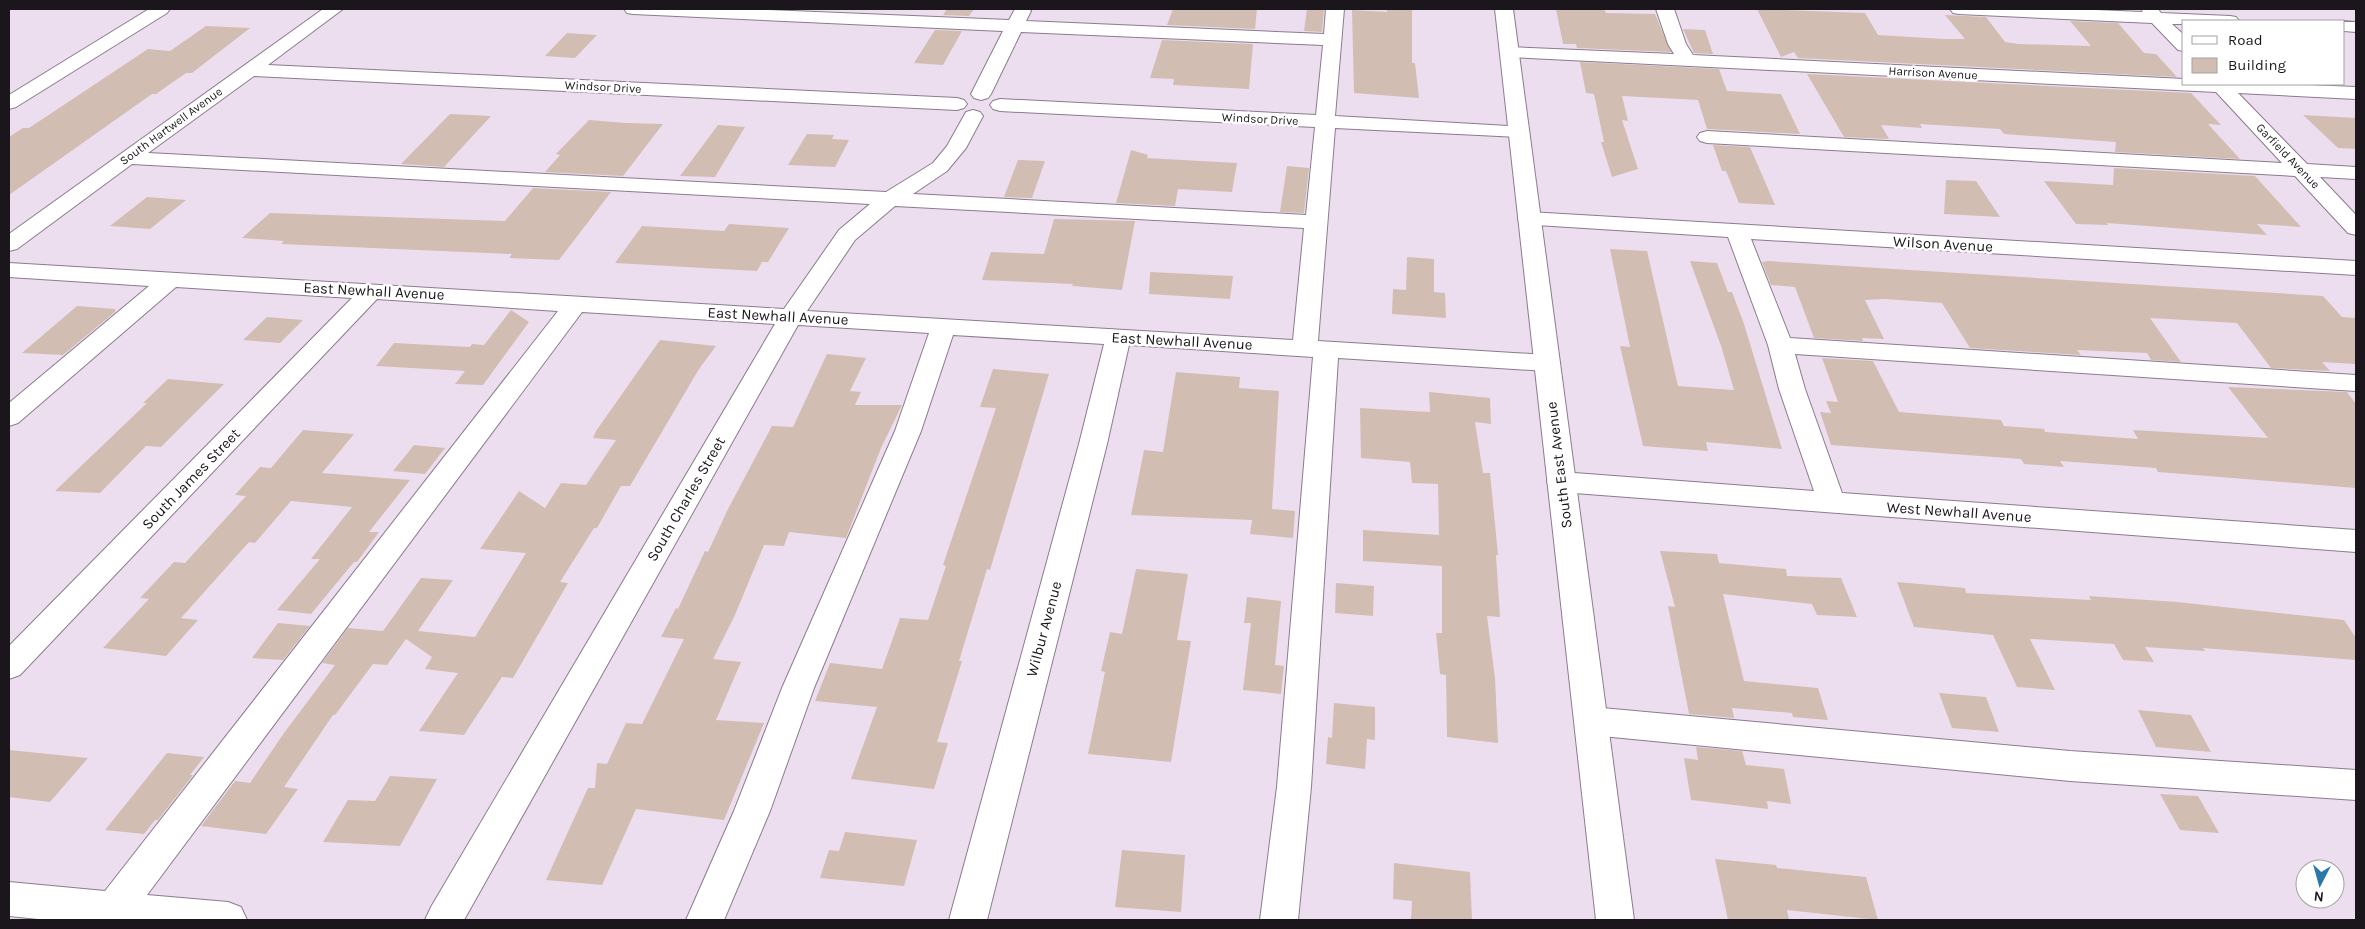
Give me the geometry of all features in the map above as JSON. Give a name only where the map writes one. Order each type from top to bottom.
[{"type":"street","points":[[9,104],[161,9]]},
{"type":"street","name":"South Hartwell Avenue","points":[[9,244],[334,9]]},
{"type":"street","points":[[633,9],[1332,40]]},
{"type":"street","name":"South Charles Street","points":[[444,920],[791,317],[847,235],[890,199],[940,167],[956,148],[971,105],[987,87],[1023,9]]},
{"type":"street","points":[[1279,920],[1294,787],[1315,502],[1316,458],[1326,376],[1316,349],[1315,222],[1335,9]]},
{"type":"street","name":"South East Avenue","points":[[1504,9],[1615,920]]},
{"type":"street","points":[[1665,9],[1677,44],[1687,61]]},
{"type":"street","points":[[1959,9],[2152,13],[2220,20]]},
{"type":"street","points":[[2152,13],[2182,44]]},
{"type":"street","name":"Harrison Avenue","points":[[1509,52],[2182,83]]},
{"type":"street","name":"Windsor Drive","points":[[249,70],[971,105],[988,114],[1000,106],[1519,131]]},
{"type":"street","name":"Harrison Avenue","points":[[2221,85],[2356,93]]},
{"type":"street","name":"Garfield Avenue","points":[[2221,85],[2356,228]]},
{"type":"street","points":[[1707,137],[2217,167],[2302,169],[2356,173]]},
{"type":"street","points":[[128,158],[1315,222]]},
{"type":"street","name":"Wilson Avenue","points":[[1529,220],[2356,268]]},
{"type":"street","points":[[1737,232],[1780,345],[1792,389],[1832,503]]},
{"type":"street","name":"East Newhall Avenue","points":[[9,270],[1547,363]]},
{"type":"street","points":[[9,417],[170,279]]},
{"type":"street","name":"South James Street","points":[[9,666],[372,291]]},
{"type":"street","points":[[109,915],[576,304]]},
{"type":"street","points":[[705,920],[752,811],[798,688],[908,431],[944,326]]},
{"type":"street","name":"Wilbur Avenue","points":[[968,920],[1114,362],[1116,337]]},
{"type":"street","points":[[1780,345],[2356,383]]},
{"type":"street","name":"West Newhall Avenue","points":[[1561,482],[2356,541]]},
{"type":"street","points":[[1590,721],[2070,766],[2356,785]]},
{"type":"street","points":[[9,899],[109,915],[228,920]]},
{"type":"building","points":[[947,9],[974,9],[969,16],[943,15]]},
{"type":"building","points":[[1173,9],[1257,9],[1255,29],[1167,25]]},
{"type":"building","points":[[1307,9],[1324,9],[1322,32],[1304,31]]},
{"type":"building","points":[[1387,9],[1412,10],[1412,63],[1415,63],[1419,98],[1354,93],[1352,10],[1387,12]]},
{"type":"building","points":[[1556,9],[1604,9],[1606,13],[1655,14],[1671,52],[1577,48],[1576,44],[1563,44]]},
{"type":"building","points":[[1757,9],[1865,13],[1878,35],[1944,39],[1965,39],[1945,15],[1986,17],[2005,42],[2019,44],[2091,46],[2070,21],[2118,23],[2144,53],[2156,54],[2177,77],[1798,58],[1794,52],[1781,57]]},
{"type":"building","points":[[206,26],[250,28],[192,73],[186,73],[156,94],[152,94],[9,195],[9,137],[23,128],[29,128],[148,49],[170,51]]},
{"type":"building","points":[[1683,29],[1705,30],[1713,54],[1694,53]]},
{"type":"building","points":[[935,30],[962,31],[943,65],[914,63]]},
{"type":"building","points":[[567,33],[597,35],[575,58],[545,56]]},
{"type":"building","points":[[1162,40],[1253,44],[1249,89],[1173,85],[1174,79],[1150,78]]},
{"type":"building","points":[[1580,62],[1719,69],[1727,91],[1781,94],[1800,134],[1707,129],[1698,100],[1622,96],[1628,121],[1622,120],[1638,169],[1612,177],[1601,142],[1604,142],[1594,94],[1586,93]]},
{"type":"building","points":[[1807,74],[2191,93],[2221,125],[2208,124],[2240,159],[2115,152],[2116,142],[2004,134],[2000,129],[1920,124],[1922,128],[1881,125],[1889,139],[1844,137]]},
{"type":"building","points":[[450,114],[491,116],[444,167],[401,164]]},
{"type":"building","points":[[2303,115],[2356,118],[2356,149],[2338,148]]},
{"type":"building","points":[[589,120],[663,124],[623,176],[545,172],[560,155],[556,154]]},
{"type":"building","points":[[718,125],[745,127],[715,177],[680,176]]},
{"type":"building","points":[[807,134],[834,135],[832,139],[849,140],[835,167],[788,165]]},
{"type":"building","points":[[1713,145],[1750,147],[1775,205],[1739,203],[1726,171],[1722,171]]},
{"type":"building","points":[[1131,150],[1148,155],[1147,158],[1237,163],[1232,192],[1178,189],[1175,206],[1116,203]]},
{"type":"building","points":[[1018,160],[1045,161],[1032,198],[1004,197]]},
{"type":"building","points":[[1287,166],[1309,168],[1304,213],[1280,212]]},
{"type":"building","points":[[2114,168],[2255,176],[2301,227],[2257,224],[2267,235],[2107,223],[2108,225],[2076,224],[2044,181],[2113,185]]},
{"type":"building","points":[[1946,180],[1976,181],[2000,217],[1944,214]]},
{"type":"building","points":[[533,188],[611,192],[559,260],[509,258],[512,254],[281,244],[284,241],[242,238],[270,213],[505,221]]},
{"type":"building","points":[[147,197],[186,200],[150,229],[110,226]]},
{"type":"building","points":[[1054,219],[1135,221],[1122,290],[1072,286],[1073,284],[982,280],[991,252],[1044,254]]},
{"type":"building","points":[[729,224],[789,228],[768,262],[762,262],[757,271],[615,263],[642,226],[724,231]]},
{"type":"building","points":[[1610,249],[1647,251],[1678,386],[1734,390],[1721,346],[1690,261],[1717,263],[1728,292],[1732,292],[1744,324],[1782,449],[1706,442],[1708,451],[1643,446],[1620,346],[1630,347]]},
{"type":"building","points":[[1407,257],[1434,259],[1434,292],[1445,293],[1446,318],[1392,314],[1393,289],[1406,290]]},
{"type":"building","points":[[1762,262],[2323,296],[2342,317],[2356,318],[2356,364],[2322,362],[2330,371],[2271,368],[2237,323],[2150,318],[2181,362],[2151,360],[2147,353],[2077,350],[2081,355],[1970,348],[1942,303],[1884,299],[1865,300],[1884,339],[1862,338],[1863,341],[1814,338],[1795,287],[1771,285]]},
{"type":"building","points":[[1150,272],[1233,276],[1230,299],[1149,294]]},
{"type":"building","points":[[77,306],[115,309],[115,312],[63,355],[22,353]]},
{"type":"building","points":[[511,310],[529,322],[483,385],[455,384],[465,371],[376,366],[394,343],[470,347],[472,344],[484,345]]},
{"type":"building","points":[[267,317],[303,320],[280,343],[243,340]]},
{"type":"building","points":[[660,340],[716,346],[699,369],[630,486],[621,486],[597,528],[594,528],[560,582],[568,583],[513,678],[502,677],[464,735],[419,731],[458,673],[425,669],[432,657],[406,639],[387,665],[373,664],[335,715],[333,715],[284,787],[298,789],[266,834],[201,826],[235,781],[250,783],[284,733],[335,665],[322,663],[348,628],[383,631],[421,578],[453,580],[418,631],[475,637],[526,553],[480,549],[519,491],[545,508],[561,483],[586,485],[616,440],[593,438],[596,431]]},
{"type":"building","points":[[827,354],[866,358],[850,391],[861,392],[855,405],[902,405],[881,448],[846,538],[789,532],[784,546],[764,545],[735,615],[713,659],[741,662],[716,720],[764,723],[724,820],[636,809],[602,885],[546,880],[588,788],[595,788],[597,763],[607,764],[626,723],[642,724],[684,639],[661,637],[676,608],[678,609],[705,551],[708,552],[728,509],[772,426],[793,427]]},
{"type":"building","points":[[1822,358],[1873,361],[1899,412],[2001,420],[2004,426],[2044,429],[2045,432],[2138,439],[2133,430],[2268,438],[2228,387],[2347,392],[2356,404],[2356,488],[2158,472],[2156,468],[2060,461],[2064,467],[2024,464],[2021,459],[1831,445],[1820,412],[1831,413],[1826,401],[1838,402]]},
{"type":"building","points":[[993,369],[1049,374],[990,570],[987,569],[959,661],[962,661],[937,742],[948,743],[934,789],[851,779],[877,707],[815,701],[830,663],[882,669],[900,618],[928,620],[946,566],[943,565],[996,408],[980,407]]},
{"type":"building","points":[[1176,372],[1240,377],[1239,388],[1279,391],[1272,509],[1295,511],[1293,538],[1250,534],[1252,520],[1131,515],[1144,450],[1163,452]]},
{"type":"building","points":[[168,379],[224,384],[161,447],[146,446],[100,493],[55,491],[147,403],[143,403]]},
{"type":"building","points":[[1429,392],[1490,398],[1491,424],[1475,422],[1483,473],[1490,473],[1498,555],[1496,555],[1500,617],[1487,616],[1495,678],[1498,743],[1447,737],[1446,675],[1440,674],[1436,633],[1442,633],[1442,566],[1363,561],[1363,530],[1439,535],[1438,484],[1412,483],[1410,462],[1361,458],[1360,408],[1430,412]]},
{"type":"building","points":[[303,430],[354,434],[322,473],[410,480],[369,532],[379,532],[357,562],[354,562],[311,614],[277,610],[320,559],[311,559],[352,507],[291,501],[255,543],[249,542],[181,618],[198,620],[166,656],[103,648],[149,599],[140,598],[174,562],[185,563],[246,496],[235,495],[260,467],[271,468]]},
{"type":"building","points":[[414,445],[445,448],[425,474],[393,471]]},
{"type":"building","points":[[1660,551],[1717,554],[1719,563],[1786,569],[1787,576],[1841,578],[1857,617],[1817,615],[1812,604],[1723,594],[1744,681],[1818,688],[1828,720],[1793,717],[1792,713],[1732,708],[1734,718],[1689,714],[1668,606],[1675,607]]},
{"type":"building","points":[[1136,569],[1188,574],[1177,640],[1191,641],[1171,762],[1088,754],[1105,672],[1101,671],[1110,632],[1122,634]]},
{"type":"building","points":[[1897,582],[1965,588],[1966,593],[2091,600],[2089,596],[2177,602],[2344,620],[2356,638],[2356,660],[2203,648],[2205,651],[2145,647],[2154,662],[2123,660],[2114,644],[2030,639],[2055,690],[2017,687],[1993,635],[1914,627]]},
{"type":"building","points":[[1336,583],[1374,586],[1373,616],[1335,613]]},
{"type":"building","points":[[1247,597],[1281,601],[1275,665],[1284,666],[1281,694],[1243,690],[1251,623],[1244,623]]},
{"type":"building","points":[[278,623],[310,626],[283,660],[252,658]]},
{"type":"building","points":[[1939,693],[1986,697],[1999,732],[1952,728]]},
{"type":"building","points":[[1334,703],[1375,707],[1375,740],[1367,739],[1365,769],[1326,764],[1328,737],[1332,738]]},
{"type":"building","points":[[2138,710],[2191,715],[2211,752],[2156,747]]},
{"type":"building","points":[[1696,747],[1742,751],[1746,765],[1784,769],[1791,804],[1767,801],[1768,809],[1691,800],[1684,758],[1698,760]]},
{"type":"building","points":[[9,750],[88,758],[50,802],[9,797]]},
{"type":"building","points":[[167,753],[204,757],[190,775],[193,775],[158,820],[155,820],[144,834],[105,830]]},
{"type":"building","points":[[390,776],[437,779],[400,846],[323,842],[348,800],[375,801]]},
{"type":"building","points":[[2160,794],[2198,796],[2219,833],[2180,830]]},
{"type":"building","points":[[845,832],[917,840],[904,886],[820,878],[829,850],[839,851]]},
{"type":"building","points":[[1122,850],[1185,855],[1181,912],[1115,907]]},
{"type":"building","points":[[1715,859],[1776,865],[1777,868],[1866,877],[1878,920],[1787,910],[1789,920],[1728,920]]},
{"type":"building","points":[[1394,863],[1470,872],[1472,920],[1411,920],[1412,901],[1393,899]]}]
